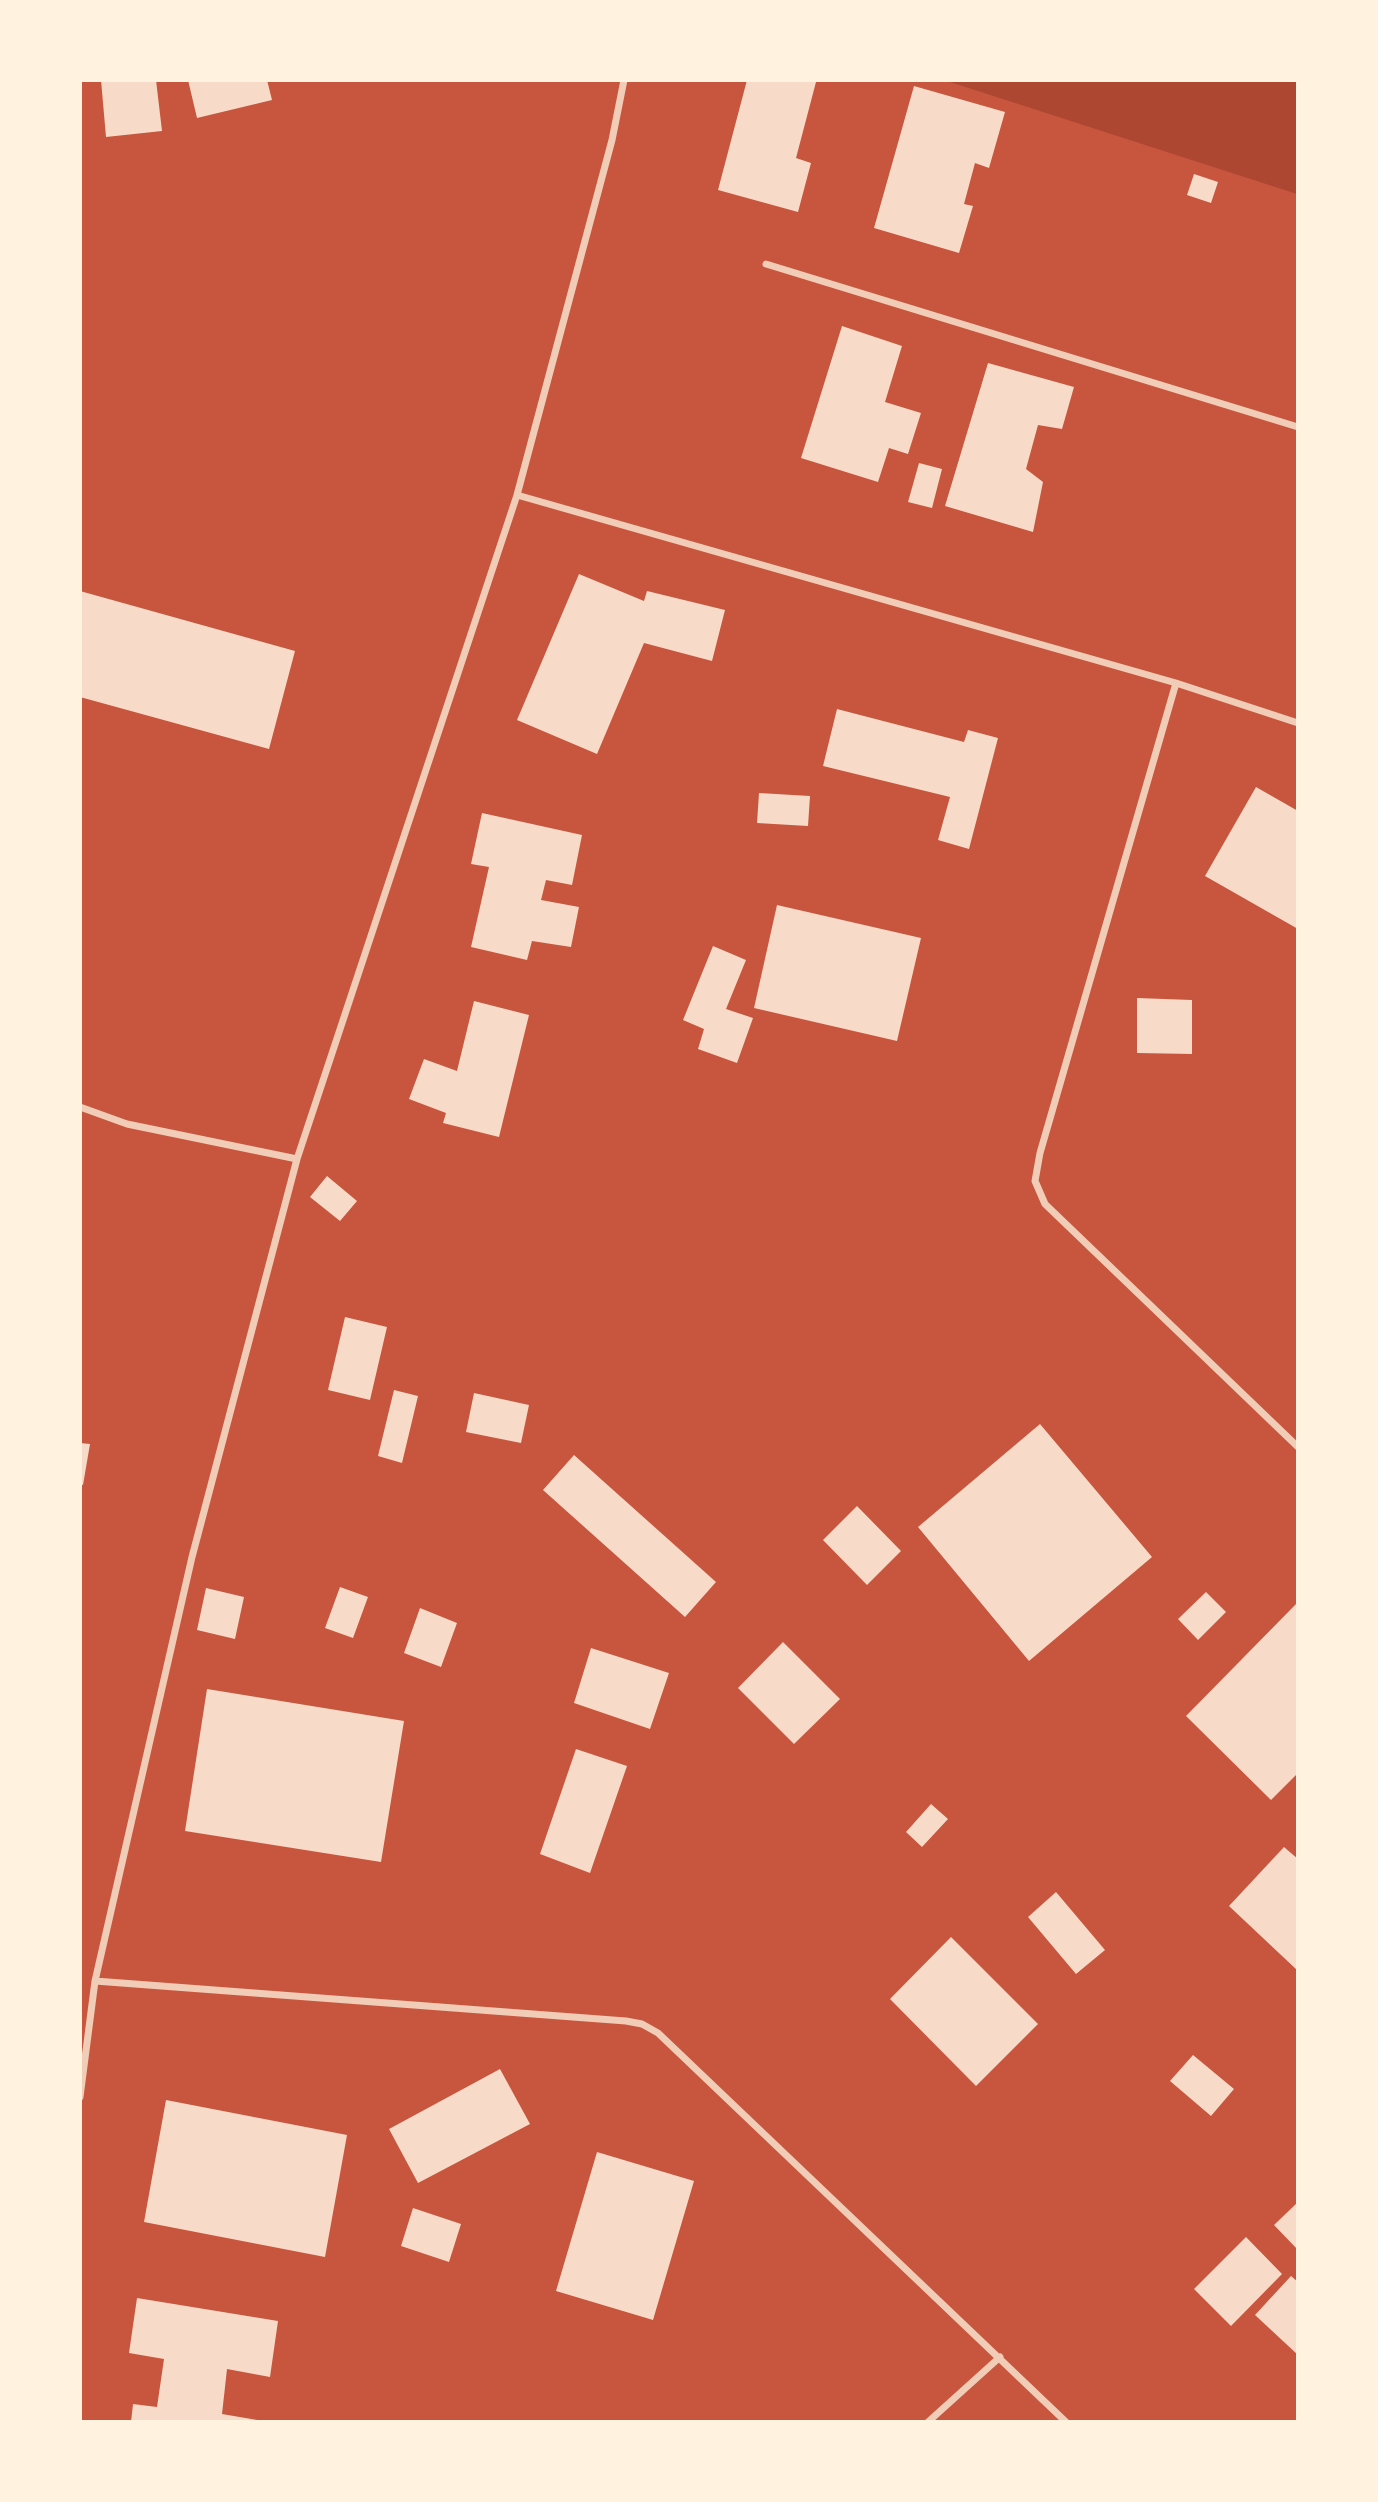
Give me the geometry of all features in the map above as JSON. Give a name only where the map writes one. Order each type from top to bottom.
[{"type":"street","points":[[80,2097],[95,1981],[192,1557],[297,1159],[517,495],[612,140],[624,80]]},
{"type":"street","points":[[766,264],[1297,427]]},
{"type":"street","points":[[517,495],[1176,683],[1297,723]]},
{"type":"street","points":[[1176,683],[1040,1153],[1035,1181],[1045,1204],[1297,1447]]},
{"type":"street","points":[[80,1107],[127,1124],[297,1159]]},
{"type":"street","points":[[95,1981],[642,2024],[659,2032],[1066,2421]]},
{"type":"street","points":[[928,2421],[1000,2357]]},
{"type":"shaded area","points":[[947,81],[1297,81],[1297,194]]},
{"type":"building","points":[[101,80],[156,80],[162,131],[106,137]]},
{"type":"building","points":[[188,80],[267,80],[272,100],[197,118]]},
{"type":"building","points":[[747,80],[816,82],[796,158],[811,163],[798,212],[718,190]]},
{"type":"building","points":[[914,86],[1005,112],[989,168],[975,163],[964,204],[973,206],[959,253],[874,228]]},
{"type":"building","points":[[1194,174],[1218,182],[1211,203],[1187,195]]},
{"type":"building","points":[[842,326],[902,346],[885,402],[921,413],[908,454],[889,448],[878,482],[801,458]]},
{"type":"building","points":[[988,363],[1074,387],[1062,429],[1038,425],[1026,469],[1043,482],[1033,532],[945,506]]},
{"type":"building","points":[[919,463],[942,469],[932,508],[908,502]]},
{"type":"building","points":[[579,574],[644,601],[647,591],[725,610],[712,661],[644,643],[597,754],[517,720]]},
{"type":"building","points":[[80,591],[295,651],[269,749],[80,697]]},
{"type":"building","points":[[837,709],[964,742],[968,730],[998,738],[969,849],[938,840],[950,797],[823,766]]},
{"type":"building","points":[[1256,787],[1298,811],[1298,929],[1205,876]]},
{"type":"building","points":[[759,793],[810,796],[808,826],[757,823]]},
{"type":"building","points":[[482,813],[582,835],[572,885],[546,880],[541,900],[579,907],[571,947],[532,941],[527,960],[471,947],[489,867],[471,864]]},
{"type":"building","points":[[777,905],[921,938],[897,1041],[754,1008]]},
{"type":"building","points":[[713,946],[746,960],[726,1009],[753,1018],[737,1063],[698,1049],[704,1029],[683,1020]]},
{"type":"building","points":[[1137,998],[1192,1000],[1192,1054],[1137,1053]]},
{"type":"building","points":[[474,1001],[529,1015],[499,1137],[443,1123],[446,1113],[409,1099],[424,1059],[457,1071]]},
{"type":"building","points":[[327,1176],[357,1201],[340,1221],[310,1197]]},
{"type":"building","points":[[345,1317],[387,1327],[370,1400],[328,1390]]},
{"type":"building","points":[[394,1390],[418,1396],[402,1463],[378,1456]]},
{"type":"building","points":[[474,1393],[529,1405],[521,1443],[466,1432]]},
{"type":"building","points":[[1040,1424],[1152,1557],[1029,1661],[918,1527]]},
{"type":"building","points":[[80,1443],[90,1444],[83,1485],[80,1484]]},
{"type":"building","points":[[574,1455],[716,1582],[685,1617],[543,1490]]},
{"type":"building","points":[[857,1506],[901,1551],[867,1585],[823,1540]]},
{"type":"building","points":[[340,1587],[368,1597],[353,1638],[325,1628]]},
{"type":"building","points":[[206,1588],[244,1597],[235,1639],[197,1630]]},
{"type":"building","points":[[1206,1592],[1226,1612],[1198,1640],[1178,1619]]},
{"type":"building","points":[[1298,1602],[1298,1773],[1271,1800],[1186,1716]]},
{"type":"building","points":[[420,1608],[457,1623],[441,1667],[404,1653]]},
{"type":"building","points":[[783,1642],[840,1699],[794,1744],[738,1688]]},
{"type":"building","points":[[591,1648],[669,1673],[650,1729],[574,1703]]},
{"type":"building","points":[[207,1689],[404,1721],[381,1862],[185,1831]]},
{"type":"building","points":[[576,1749],[627,1766],[590,1873],[540,1854]]},
{"type":"building","points":[[931,1804],[948,1819],[922,1847],[906,1832]]},
{"type":"building","points":[[1284,1847],[1298,1859],[1298,1971],[1229,1906]]},
{"type":"building","points":[[1056,1892],[1105,1950],[1076,1974],[1028,1917]]},
{"type":"building","points":[[951,1937],[1038,2024],[976,2086],[890,1999]]},
{"type":"building","points":[[1193,2055],[1234,2089],[1211,2116],[1170,2081]]},
{"type":"building","points":[[500,2069],[530,2124],[418,2183],[389,2129]]},
{"type":"building","points":[[166,2100],[347,2135],[325,2257],[144,2222]]},
{"type":"building","points":[[597,2152],[694,2181],[653,2320],[556,2291]]},
{"type":"building","points":[[1298,2202],[1298,2250],[1274,2225]]},
{"type":"building","points":[[413,2208],[461,2224],[449,2262],[401,2246]]},
{"type":"building","points":[[1246,2237],[1282,2274],[1231,2326],[1194,2289]]},
{"type":"building","points":[[1291,2276],[1298,2282],[1298,2355],[1255,2315]]},
{"type":"building","points":[[137,2298],[278,2321],[270,2377],[227,2369],[222,2414],[269,2422],[131,2422],[133,2404],[157,2407],[164,2359],[129,2353]]}]
